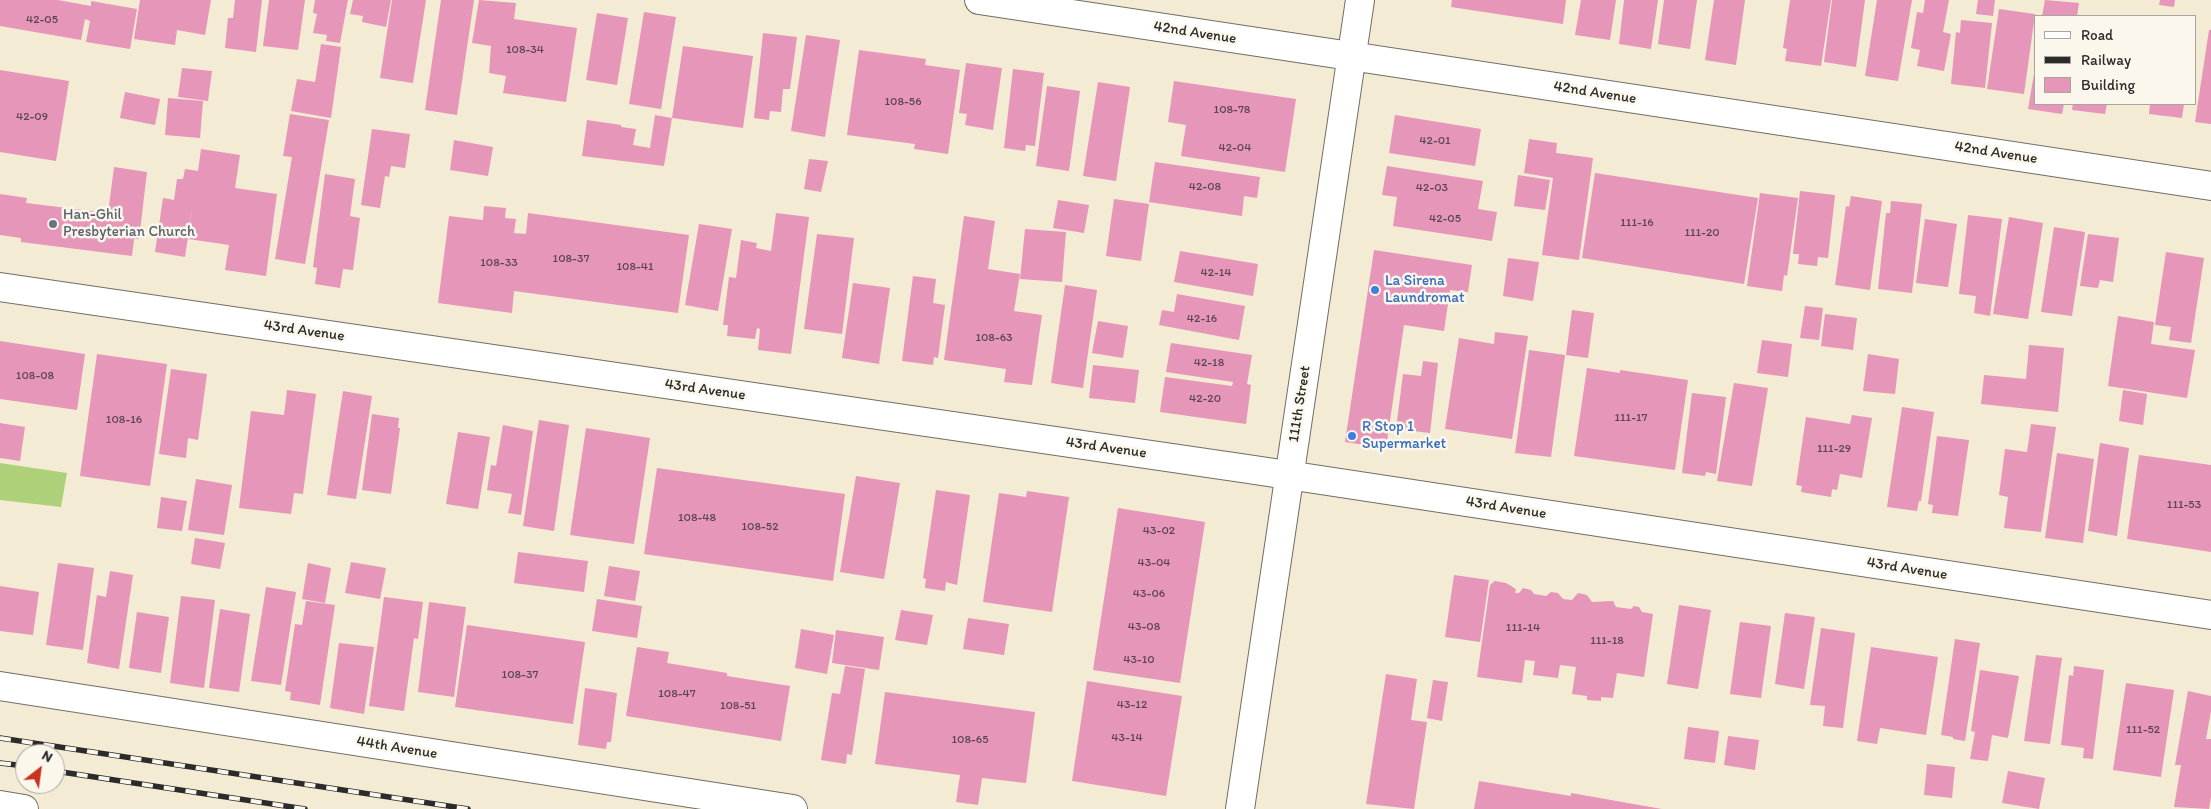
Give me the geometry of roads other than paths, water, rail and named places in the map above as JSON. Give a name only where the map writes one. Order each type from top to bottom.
[{"type":"street","name":"42nd Avenue","points":[[979,0],[2211,186]]},
{"type":"street","name":"111th Street","points":[[1240,809],[1360,0]]},
{"type":"street","name":"43rd Avenue","points":[[0,287],[1289,476],[2211,615]]},
{"type":"street","name":"44th Avenue","points":[[0,686],[793,809]]},
{"type":"street","points":[[0,805],[24,809]]},
{"type":"railway","points":[[0,738],[468,809]]},
{"type":"railway","points":[[0,763],[15,765]]},
{"type":"railway","points":[[65,773],[305,809]]},
{"type":"place","name":"Han-Ghil Presbyterian Church","points":[[53,224]]},
{"type":"place","name":"La Sirena Laundromat","points":[[1375,290]]},
{"type":"place","name":"R Stop 1 Supermarket","points":[[1352,436]]}]
